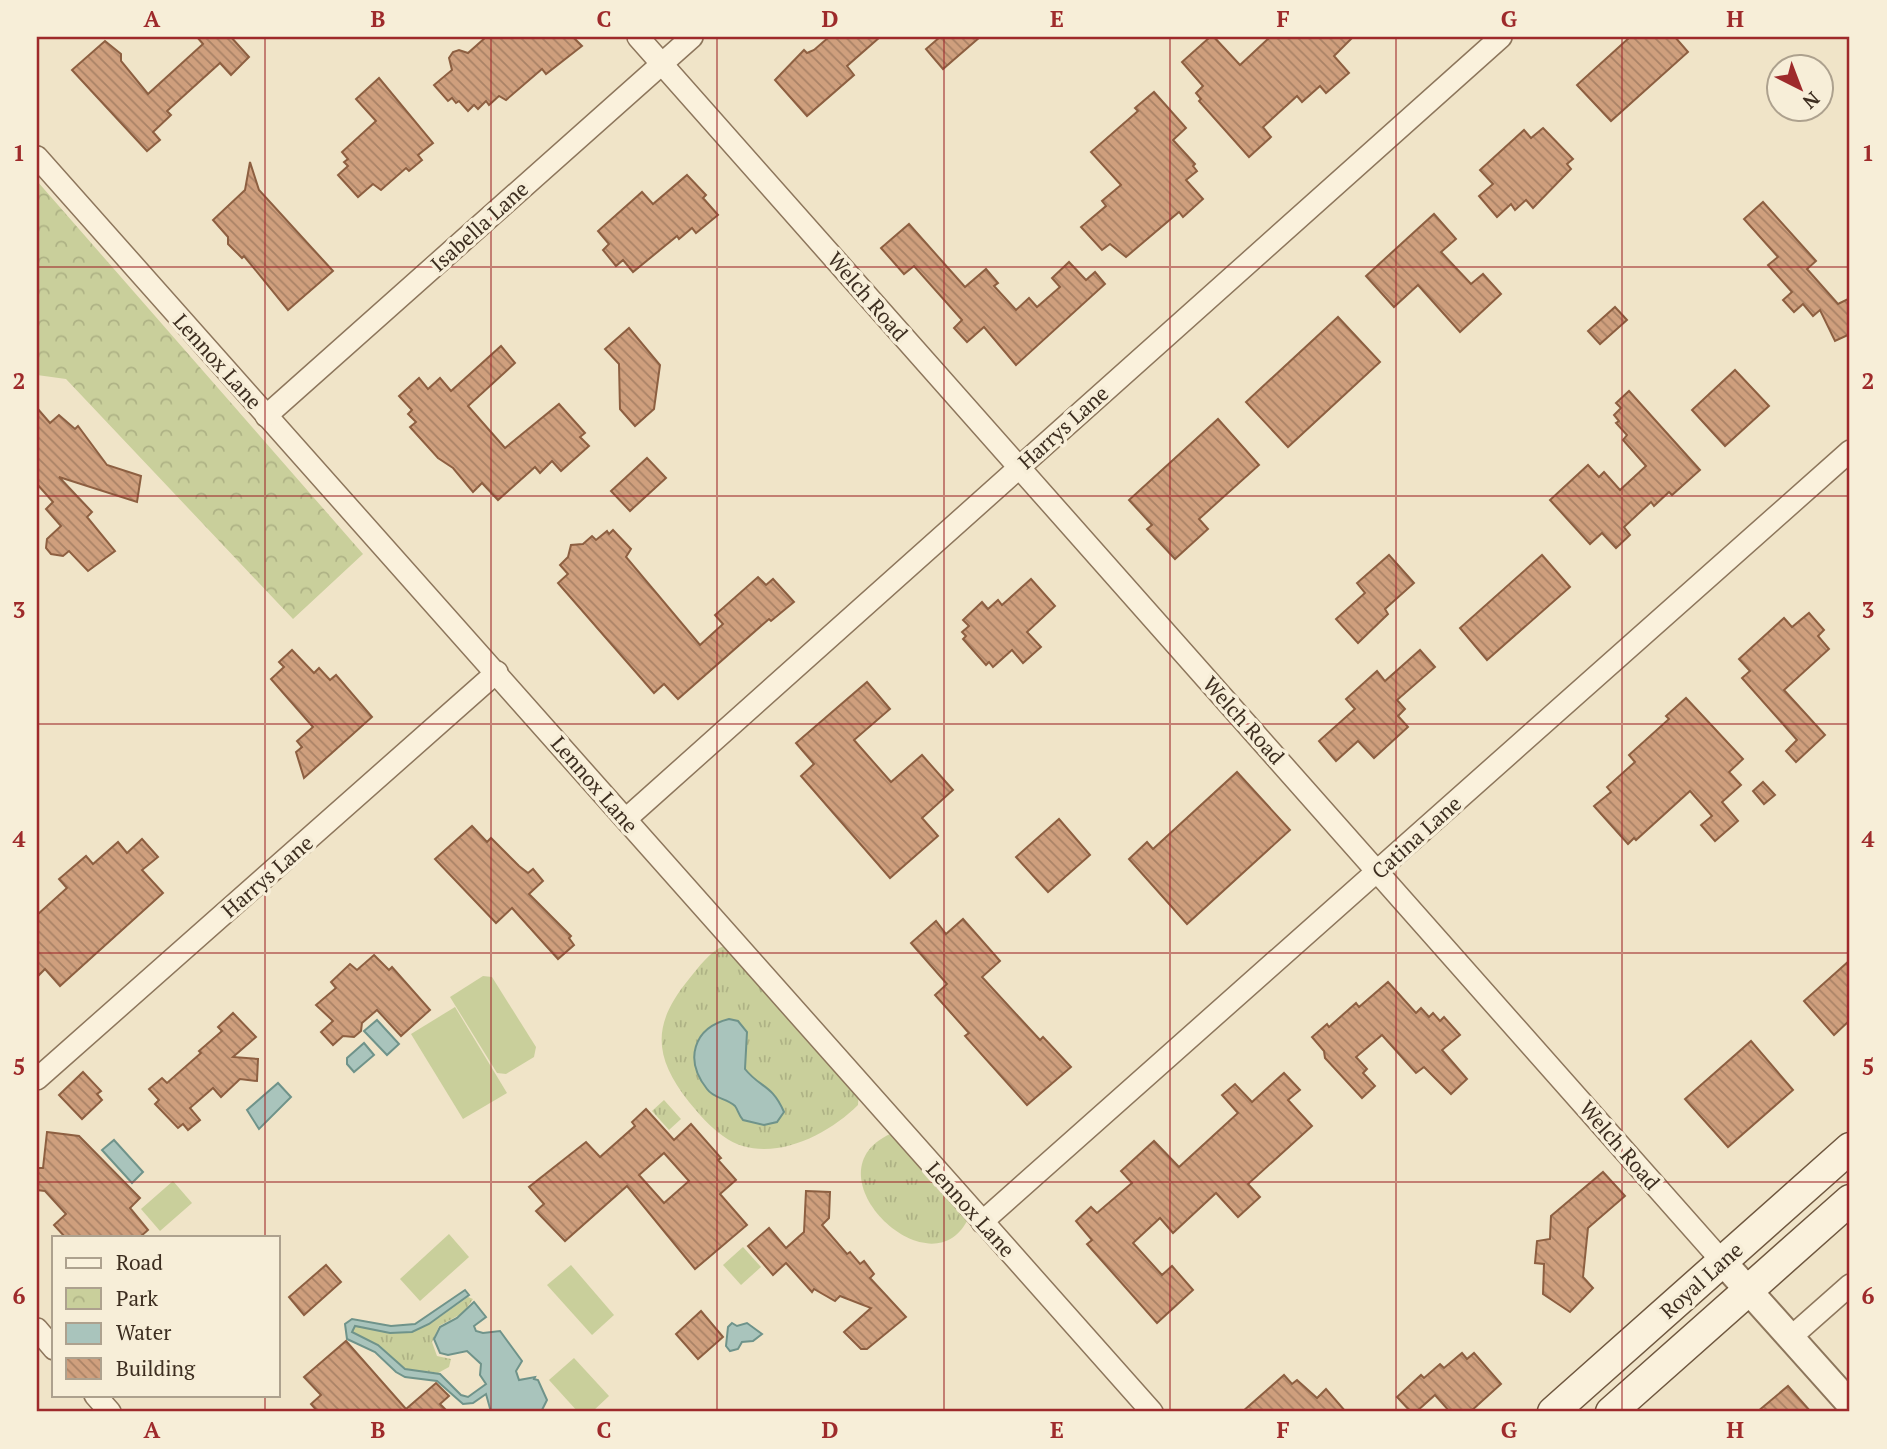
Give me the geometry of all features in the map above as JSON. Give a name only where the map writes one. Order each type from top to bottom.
[{"type":"main road","name":"Royal Lane","points":[[1553,1412],[1850,1148]]},
{"type":"main road","name":"Royal Lane","points":[[1611,1412],[1850,1200]]},
{"type":"street","name":"Welch Road","points":[[638,37],[1850,1404]]},
{"type":"street","name":"Isabella Lane","points":[[266,416],[692,37]]},
{"type":"street","name":"Harrys Lane","points":[[626,819],[1501,37]]},
{"type":"street","name":"Lennox Lane","points":[[37,157],[1153,1412]]},
{"type":"street","name":"Catina Lane","points":[[982,1222],[1850,451]]},
{"type":"street","name":"Harrys Lane","points":[[37,1079],[497,672]]},
{"type":"street","points":[[1790,1338],[1850,1285]]},
{"type":"street","points":[[37,1329],[52,1347]]},
{"type":"street","points":[[96,1396],[110,1412]]},
{"type":"green space","points":[[37,181],[363,554],[293,619],[66,379],[37,375]]},
{"type":"green space","points":[[724,946],[762,981],[859,1091],[858,1105],[845,1117],[812,1137],[776,1148],[757,1149],[740,1145],[723,1136],[705,1120],[689,1102],[669,1070],[663,1055],[662,1040],[668,1011],[701,965]]},
{"type":"green space","points":[[483,976],[492,977],[536,1047],[534,1057],[506,1074],[497,1073],[450,997]]},
{"type":"green space","points":[[455,1007],[507,1093],[463,1119],[411,1034]]},
{"type":"green space","points":[[664,1100],[681,1119],[669,1130],[652,1111]]},
{"type":"green space","points":[[895,1132],[969,1217],[951,1238],[928,1244],[904,1236],[882,1219],[866,1197],[861,1172],[869,1150]]},
{"type":"green space","points":[[173,1181],[192,1203],[160,1231],[141,1209]]},
{"type":"green space","points":[[449,1234],[469,1257],[420,1301],[400,1279]]},
{"type":"green space","points":[[743,1247],[761,1267],[741,1285],[723,1265]]},
{"type":"green space","points":[[571,1265],[614,1315],[592,1335],[547,1285]]},
{"type":"green space","points":[[468,1297],[473,1299],[463,1313],[439,1326],[432,1342],[437,1356],[451,1359],[449,1367],[438,1373],[405,1369],[378,1345],[352,1332],[355,1326],[391,1333],[440,1317]]},
{"type":"green space","points":[[574,1358],[609,1396],[592,1412],[578,1412],[549,1380]]},
{"type":"water","points":[[729,1019],[738,1021],[747,1032],[745,1069],[775,1096],[784,1112],[777,1122],[764,1125],[743,1120],[735,1106],[710,1092],[700,1078],[694,1056],[700,1037],[717,1023]]},
{"type":"water","points":[[377,1020],[399,1044],[387,1055],[364,1031]]},
{"type":"water","points":[[364,1043],[374,1055],[354,1072],[347,1064],[347,1058]]},
{"type":"water","points":[[278,1083],[291,1097],[259,1129],[247,1110]]},
{"type":"water","points":[[114,1140],[143,1172],[132,1183],[102,1150]]},
{"type":"water","points":[[465,1290],[469,1295],[429,1324],[412,1332],[390,1333],[355,1326],[352,1332],[378,1345],[405,1369],[440,1374],[461,1395],[468,1397],[486,1384],[480,1375],[481,1364],[467,1351],[448,1355],[440,1353],[434,1339],[440,1327],[457,1318],[474,1302],[486,1317],[474,1326],[476,1331],[500,1331],[522,1361],[516,1371],[519,1380],[535,1377],[534,1379],[538,1380],[547,1400],[541,1412],[491,1412],[486,1394],[473,1403],[463,1404],[437,1381],[405,1377],[375,1352],[347,1339],[345,1324],[352,1319],[391,1326],[415,1324]]},
{"type":"water","points":[[732,1323],[737,1326],[747,1323],[762,1334],[753,1341],[742,1342],[738,1349],[730,1351],[726,1346],[728,1327]]},
{"type":"building","points":[[197,37],[231,37],[249,57],[231,75],[220,63],[167,111],[171,115],[153,132],[160,140],[147,151],[72,70],[105,41],[121,54],[121,61],[148,94],[203,44]]},
{"type":"building","points":[[486,37],[573,37],[582,46],[546,74],[542,69],[506,100],[499,96],[489,105],[486,101],[478,109],[474,105],[468,111],[459,101],[456,103],[452,98],[448,101],[434,85],[452,70],[449,58],[453,52],[459,50],[468,53]]},
{"type":"building","points":[[829,37],[880,37],[847,66],[854,75],[807,116],[775,80],[804,50],[807,53],[814,50]]},
{"type":"building","points":[[940,37],[980,37],[943,69],[926,49]]},
{"type":"building","points":[[1210,37],[1214,37],[1240,65],[1270,37],[1353,37],[1334,56],[1349,73],[1326,93],[1320,86],[1302,102],[1297,96],[1263,127],[1271,137],[1249,157],[1199,101],[1201,99],[1196,93],[1203,86],[1182,62]]},
{"type":"building","points":[[1630,37],[1675,37],[1688,52],[1611,121],[1577,85]]},
{"type":"building","points":[[379,78],[433,143],[418,155],[422,160],[409,171],[406,168],[381,190],[373,184],[358,197],[338,175],[348,166],[344,162],[348,159],[342,152],[376,121],[356,99]]},
{"type":"building","points":[[1154,92],[1186,128],[1173,140],[1195,164],[1193,166],[1197,171],[1186,180],[1203,199],[1183,217],[1179,212],[1126,257],[1110,244],[1102,250],[1081,227],[1106,206],[1102,201],[1121,185],[1091,152],[1138,111],[1135,108]]},
{"type":"building","points":[[1543,128],[1573,159],[1567,164],[1571,169],[1533,208],[1526,200],[1515,210],[1511,204],[1497,217],[1479,196],[1493,184],[1480,170],[1524,130],[1531,138]]},
{"type":"building","points":[[250,162],[259,190],[333,271],[288,310],[244,256],[242,258],[228,244],[228,237],[213,220],[245,190]]},
{"type":"building","points":[[687,175],[706,195],[703,198],[718,215],[696,233],[692,228],[679,239],[677,236],[633,272],[623,260],[616,266],[603,250],[609,244],[598,231],[642,192],[653,204]]},
{"type":"building","points":[[1763,202],[1816,261],[1807,269],[1838,304],[1850,298],[1850,334],[1835,341],[1820,310],[1813,316],[1803,304],[1794,312],[1783,300],[1792,292],[1768,265],[1778,257],[1744,219]]},
{"type":"building","points":[[1434,214],[1456,239],[1441,252],[1471,284],[1483,274],[1501,294],[1460,332],[1418,285],[1394,307],[1366,276]]},
{"type":"building","points":[[909,224],[965,287],[986,269],[998,283],[994,286],[1016,310],[1029,298],[1037,307],[1060,287],[1052,278],[1069,262],[1086,280],[1095,272],[1105,284],[1016,365],[984,327],[967,342],[954,328],[962,320],[914,266],[904,274],[881,248]]},
{"type":"building","points":[[1615,307],[1627,320],[1600,344],[1588,331]]},
{"type":"building","points":[[1338,317],[1380,362],[1288,447],[1246,402]]},
{"type":"building","points":[[629,328],[660,365],[654,409],[635,426],[620,409],[619,364],[605,349]]},
{"type":"building","points":[[501,346],[515,363],[468,406],[505,448],[559,404],[585,433],[580,437],[589,446],[561,471],[552,461],[540,473],[535,467],[498,500],[482,483],[473,492],[453,468],[438,458],[410,427],[416,422],[408,414],[412,410],[399,396],[419,378],[428,389],[440,378],[451,391]]},
{"type":"building","points":[[1735,370],[1769,406],[1725,446],[1692,410]]},
{"type":"building","points":[[1629,391],[1700,470],[1672,495],[1669,492],[1654,506],[1651,502],[1624,527],[1630,535],[1616,548],[1602,533],[1590,544],[1550,500],[1588,465],[1599,477],[1604,472],[1620,490],[1646,466],[1623,440],[1627,435],[1616,423],[1619,421],[1614,415],[1621,408],[1616,403]]},
{"type":"building","points":[[37,408],[50,423],[59,415],[75,429],[78,426],[107,465],[141,476],[137,502],[59,477],[92,512],[87,517],[115,551],[88,571],[69,551],[63,556],[51,554],[46,548],[47,539],[61,526],[46,509],[53,502],[37,484]]},
{"type":"building","points":[[1218,419],[1259,465],[1199,519],[1208,529],[1175,559],[1147,529],[1152,525],[1129,500]]},
{"type":"building","points":[[647,458],[666,478],[630,511],[611,491]]},
{"type":"building","points":[[613,530],[631,549],[626,557],[700,645],[723,624],[715,615],[758,577],[766,585],[773,579],[794,602],[771,621],[769,619],[678,699],[664,684],[654,693],[558,583],[568,574],[560,565],[568,557],[571,545],[583,544],[592,536],[596,540],[607,531],[609,534]]},
{"type":"building","points":[[1389,555],[1414,583],[1385,609],[1388,614],[1358,643],[1336,619],[1365,593],[1357,583]]},
{"type":"building","points":[[1542,555],[1570,587],[1487,660],[1460,628]]},
{"type":"building","points":[[1031,579],[1055,606],[1027,632],[1041,647],[1023,663],[1012,650],[993,667],[989,662],[986,665],[963,639],[966,636],[962,632],[969,626],[963,620],[982,602],[988,609],[998,600],[1002,605]]},
{"type":"building","points":[[1809,613],[1824,630],[1818,636],[1829,649],[1784,690],[1825,735],[1796,762],[1786,751],[1797,740],[1742,678],[1750,671],[1739,659],[1784,618],[1792,627]]},
{"type":"building","points":[[292,650],[314,673],[319,668],[330,680],[336,675],[372,717],[304,778],[296,752],[302,747],[297,741],[313,727],[271,679],[284,667],[279,662]]},
{"type":"building","points":[[1420,650],[1435,667],[1397,700],[1405,709],[1398,716],[1408,727],[1374,758],[1358,741],[1336,761],[1319,741],[1355,709],[1346,699],[1377,671],[1385,681]]},
{"type":"building","points":[[867,682],[890,709],[854,740],[891,782],[922,755],[953,790],[922,818],[938,836],[890,878],[801,776],[814,764],[796,743]]},
{"type":"building","points":[[1686,698],[1743,759],[1729,772],[1741,785],[1722,802],[1738,821],[1715,841],[1701,825],[1712,816],[1690,791],[1636,840],[1634,838],[1628,844],[1594,806],[1611,792],[1607,787],[1635,762],[1629,755],[1669,719],[1666,716]]},
{"type":"building","points":[[1237,772],[1290,830],[1187,924],[1129,859],[1147,842],[1153,849]]},
{"type":"building","points":[[1763,782],[1775,795],[1764,804],[1753,791]]},
{"type":"building","points":[[1059,819],[1090,855],[1048,892],[1016,857]]},
{"type":"building","points":[[472,826],[487,842],[491,838],[519,866],[528,873],[533,869],[543,881],[529,894],[571,936],[569,938],[574,945],[558,959],[512,908],[496,923],[435,859]]},
{"type":"building","points":[[142,839],[158,857],[142,870],[163,893],[60,986],[45,969],[37,977],[37,915],[67,888],[59,879],[86,856],[93,864],[118,842],[127,853]]},
{"type":"building","points":[[963,919],[1000,961],[982,977],[1040,1040],[1043,1037],[1071,1067],[1027,1105],[965,1036],[969,1033],[935,995],[947,984],[911,943],[936,921],[946,934]]},
{"type":"building","points":[[374,955],[389,970],[392,967],[430,1010],[401,1036],[377,1010],[362,1023],[361,1031],[354,1037],[343,1036],[333,1045],[321,1032],[333,1021],[316,1005],[336,988],[331,982],[350,964],[357,970]]},
{"type":"building","points":[[1850,960],[1850,1020],[1834,1035],[1804,1001]]},
{"type":"building","points":[[1388,982],[1416,1013],[1421,1008],[1429,1017],[1433,1013],[1440,1021],[1444,1017],[1460,1035],[1442,1050],[1467,1079],[1451,1094],[1424,1067],[1416,1073],[1382,1035],[1356,1057],[1367,1069],[1363,1073],[1375,1086],[1362,1098],[1325,1058],[1324,1051],[1312,1037],[1327,1024],[1329,1027],[1356,1003],[1359,1007]]},
{"type":"building","points":[[233,1013],[256,1037],[233,1057],[258,1059],[257,1081],[240,1079],[221,1097],[213,1088],[190,1108],[200,1120],[188,1130],[183,1124],[178,1128],[155,1104],[159,1100],[149,1089],[162,1078],[167,1083],[201,1053],[199,1051],[222,1031],[218,1027]]},
{"type":"building","points":[[1751,1041],[1793,1090],[1728,1147],[1685,1099]]},
{"type":"building","points":[[83,1072],[101,1091],[97,1094],[102,1100],[82,1119],[59,1095]]},
{"type":"building","points":[[1284,1073],[1300,1090],[1288,1100],[1312,1126],[1248,1184],[1260,1197],[1238,1217],[1216,1193],[1173,1233],[1160,1218],[1133,1243],[1162,1275],[1172,1266],[1193,1290],[1157,1323],[1087,1244],[1092,1240],[1076,1221],[1091,1207],[1097,1213],[1132,1183],[1121,1171],[1154,1141],[1179,1167],[1238,1113],[1222,1095],[1235,1084],[1252,1102]]},
{"type":"building","points":[[646,1109],[674,1140],[691,1124],[736,1180],[720,1194],[747,1225],[695,1269],[627,1186],[565,1241],[536,1211],[544,1204],[529,1187],[586,1142],[600,1157],[635,1126],[632,1122]],"holes":[[[664,1153],[689,1181],[664,1203],[639,1175]]]},
{"type":"building","points":[[47,1132],[79,1136],[140,1198],[130,1208],[148,1230],[141,1236],[64,1236],[54,1225],[66,1214],[45,1191],[37,1190],[37,1168],[43,1168]]},
{"type":"building","points":[[1603,1172],[1625,1196],[1588,1228],[1583,1277],[1593,1288],[1570,1312],[1543,1294],[1544,1264],[1535,1263],[1537,1241],[1550,1239],[1551,1216]]},
{"type":"building","points":[[806,1191],[830,1192],[829,1218],[822,1225],[847,1254],[850,1252],[860,1264],[864,1261],[874,1274],[870,1278],[906,1317],[867,1349],[861,1349],[844,1332],[871,1308],[840,1296],[835,1301],[814,1289],[812,1292],[786,1263],[773,1275],[748,1246],[769,1228],[786,1248],[804,1232]]},
{"type":"building","points":[[326,1265],[341,1282],[304,1315],[289,1297]]},
{"type":"building","points":[[701,1311],[723,1337],[698,1359],[676,1334]]},
{"type":"building","points":[[346,1341],[406,1409],[436,1383],[449,1396],[440,1404],[448,1412],[318,1412],[311,1404],[321,1395],[304,1377]]},
{"type":"building","points":[[1462,1353],[1467,1359],[1474,1353],[1501,1384],[1470,1412],[1450,1412],[1435,1395],[1416,1412],[1411,1412],[1397,1397],[1421,1375],[1424,1378],[1440,1364],[1444,1368]]},
{"type":"building","points":[[1284,1375],[1292,1384],[1297,1380],[1317,1398],[1326,1389],[1346,1412],[1242,1412]]},
{"type":"building","points":[[1788,1386],[1811,1412],[1757,1412]]}]
